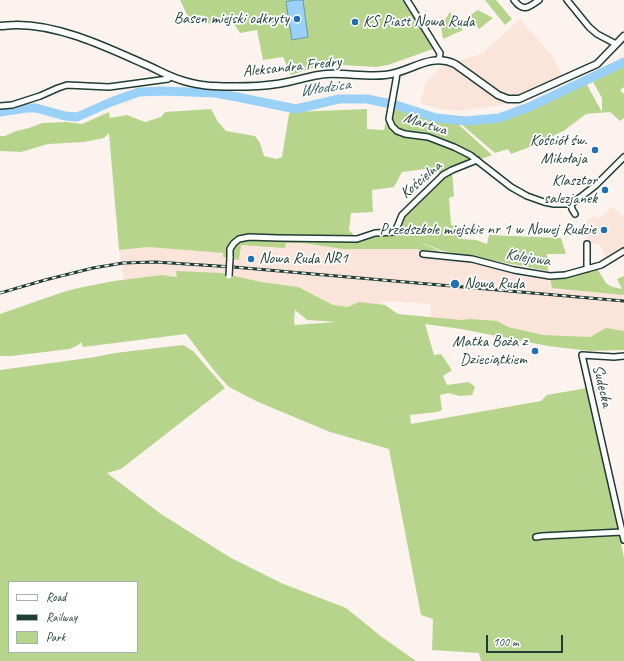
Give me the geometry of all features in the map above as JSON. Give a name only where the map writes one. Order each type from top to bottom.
[{"type":"street","points":[[408,0],[438,50],[440,60],[454,64],[498,95],[508,99],[519,99],[597,64],[624,36]]},
{"type":"street","points":[[514,0],[518,5],[524,8],[539,0]]},
{"type":"street","points":[[567,0],[589,27],[597,34],[616,44]]},
{"type":"street","name":"Aleksandra Fredry","points":[[0,26],[27,25],[52,29],[89,40],[181,80],[211,86],[254,86],[278,84],[328,74],[386,75],[432,60],[440,60]]},
{"type":"street","name":"Martwa","points":[[396,73],[389,120],[392,126],[397,131],[405,134],[428,137],[438,141],[470,155],[476,160]]},
{"type":"street","points":[[0,106],[12,105],[68,85],[109,86],[168,79],[171,76]]},
{"type":"street","points":[[476,160],[518,192],[544,202],[554,204],[571,204],[596,185],[624,157]]},
{"type":"street","name":"Kościelna","points":[[229,276],[230,249],[239,239],[249,237],[357,239],[375,233],[394,232],[402,215],[444,175],[476,160]]},
{"type":"street","points":[[571,204],[575,214]]},
{"type":"street","points":[[587,244],[587,269]]},
{"type":"street","name":"Kolejowa","points":[[423,254],[472,259],[514,270],[550,276],[565,276],[601,265],[624,251]]},
{"type":"street","name":"Sudecka","points":[[624,356],[614,357],[582,355],[624,540]]},
{"type":"street","points":[[536,537],[622,532]]},
{"type":"shaded area","points":[[520,19],[553,57],[562,76],[518,97],[509,96],[499,92],[452,66],[506,104],[461,111],[441,109],[420,103],[426,82],[439,69],[446,64],[450,66],[451,65],[449,64],[483,53]]},
{"type":"shaded area","name":"Przedszkole miejskie nr 1 w Nowej Rudzie","points":[[611,206],[624,217],[624,247],[607,259],[600,245],[588,242],[587,234],[582,225],[595,215],[597,218],[604,215]]},
{"type":"shaded area","points":[[269,241],[422,248],[422,257],[478,263],[523,276],[624,292],[624,344],[430,322],[431,304],[382,301],[385,319],[230,282],[161,275],[124,280],[119,250],[148,247],[224,253],[239,244]]},
{"type":"green space","points":[[180,0],[403,0],[433,49],[388,65],[376,67],[325,64],[291,75],[283,57],[263,60],[257,30],[240,33],[234,24],[191,23]]},
{"type":"green space","points":[[485,0],[496,0],[512,19],[505,25]]},
{"type":"green space","points":[[478,10],[493,18],[479,29],[469,16]]},
{"type":"green space","points":[[450,12],[463,30],[443,39],[441,26]]},
{"type":"green space","points":[[624,62],[624,87],[620,90],[624,94],[624,118],[620,121],[610,112],[586,114],[565,130],[535,145],[511,154],[508,149],[495,153],[461,124],[458,124],[492,155],[452,170],[454,196],[449,198],[451,225],[461,226],[462,239],[476,240],[487,244],[489,235],[561,238],[566,254],[547,254],[548,271],[443,251],[417,241],[440,251],[417,249],[343,249],[303,243],[286,243],[285,248],[241,245],[239,260],[223,257],[223,253],[148,247],[119,250],[109,133],[104,138],[84,142],[48,144],[21,152],[0,151],[0,136],[5,136],[42,123],[66,122],[82,124],[109,112],[110,118],[127,115],[145,122],[161,117],[165,112],[211,109],[218,122],[226,131],[255,136],[260,143],[264,156],[276,159],[282,157],[289,114],[291,112],[367,109],[367,129],[384,130],[389,104],[436,118],[466,121],[499,118],[529,107]],"holes":[[[593,82],[602,98],[602,112],[587,85]],[[432,168],[443,175],[402,215],[394,232],[357,239],[349,230],[351,213],[373,212],[372,190],[394,187],[402,172]]]},
{"type":"green space","points":[[587,265],[596,267],[606,283],[612,287],[622,289],[617,279],[624,276],[624,295],[552,288],[549,272],[577,272]]},
{"type":"green space","points":[[176,271],[221,273],[261,282],[298,287],[333,305],[348,307],[359,302],[385,305],[398,314],[461,320],[471,319],[497,321],[508,327],[543,335],[590,337],[606,328],[624,331],[624,350],[590,351],[548,346],[461,329],[425,324],[434,355],[441,354],[452,370],[443,376],[447,385],[469,382],[475,387],[472,395],[460,396],[448,393],[440,395],[442,410],[437,412],[410,415],[411,424],[541,401],[547,395],[587,388],[624,558],[624,661],[481,661],[479,653],[432,650],[433,619],[421,615],[389,449],[330,432],[258,402],[229,387],[216,373],[186,334],[83,347],[81,342],[70,349],[0,356],[0,314],[78,288],[114,281],[161,275],[177,277]],"holes":[[[295,310],[307,320],[336,322],[295,325]]]},
{"type":"green space","points":[[183,345],[193,351],[225,388],[121,469],[107,473],[161,514],[231,558],[281,583],[346,608],[382,637],[416,661],[0,661],[0,370],[115,353]]},
{"type":"water","name":"Basen miejski odkryty","points":[[303,0],[308,37],[292,40],[286,2]]},
{"type":"waterway","name":"Włodzica","points":[[0,112],[36,108],[65,116],[77,117],[139,92],[164,91],[215,93],[296,109],[339,99],[367,99],[396,105],[436,118],[466,121],[499,118],[529,107],[624,62]]},
{"type":"railway","points":[[0,293],[93,268],[123,263],[155,262],[233,267],[624,301]]},
{"type":"place","name":"Basen miejski odkryty","points":[[297,19]]},
{"type":"place","name":"KS Piast Nowa Ruda","points":[[355,22]]},
{"type":"place","name":"Kościół św. Mikołaja","points":[[595,150]]},
{"type":"place","name":"Klasztor salezjanek","points":[[605,190]]},
{"type":"place","name":"Przedszkole miejskie nr 1 w Nowej Rudzie","points":[[604,230]]},
{"type":"place","name":"Nowa Ruda NR1","points":[[251,259]]},
{"type":"place","name":"Nowa Ruda","points":[[455,284]]},
{"type":"place","name":"Matka Boża z Dzieciątkiem","points":[[535,351]]}]
